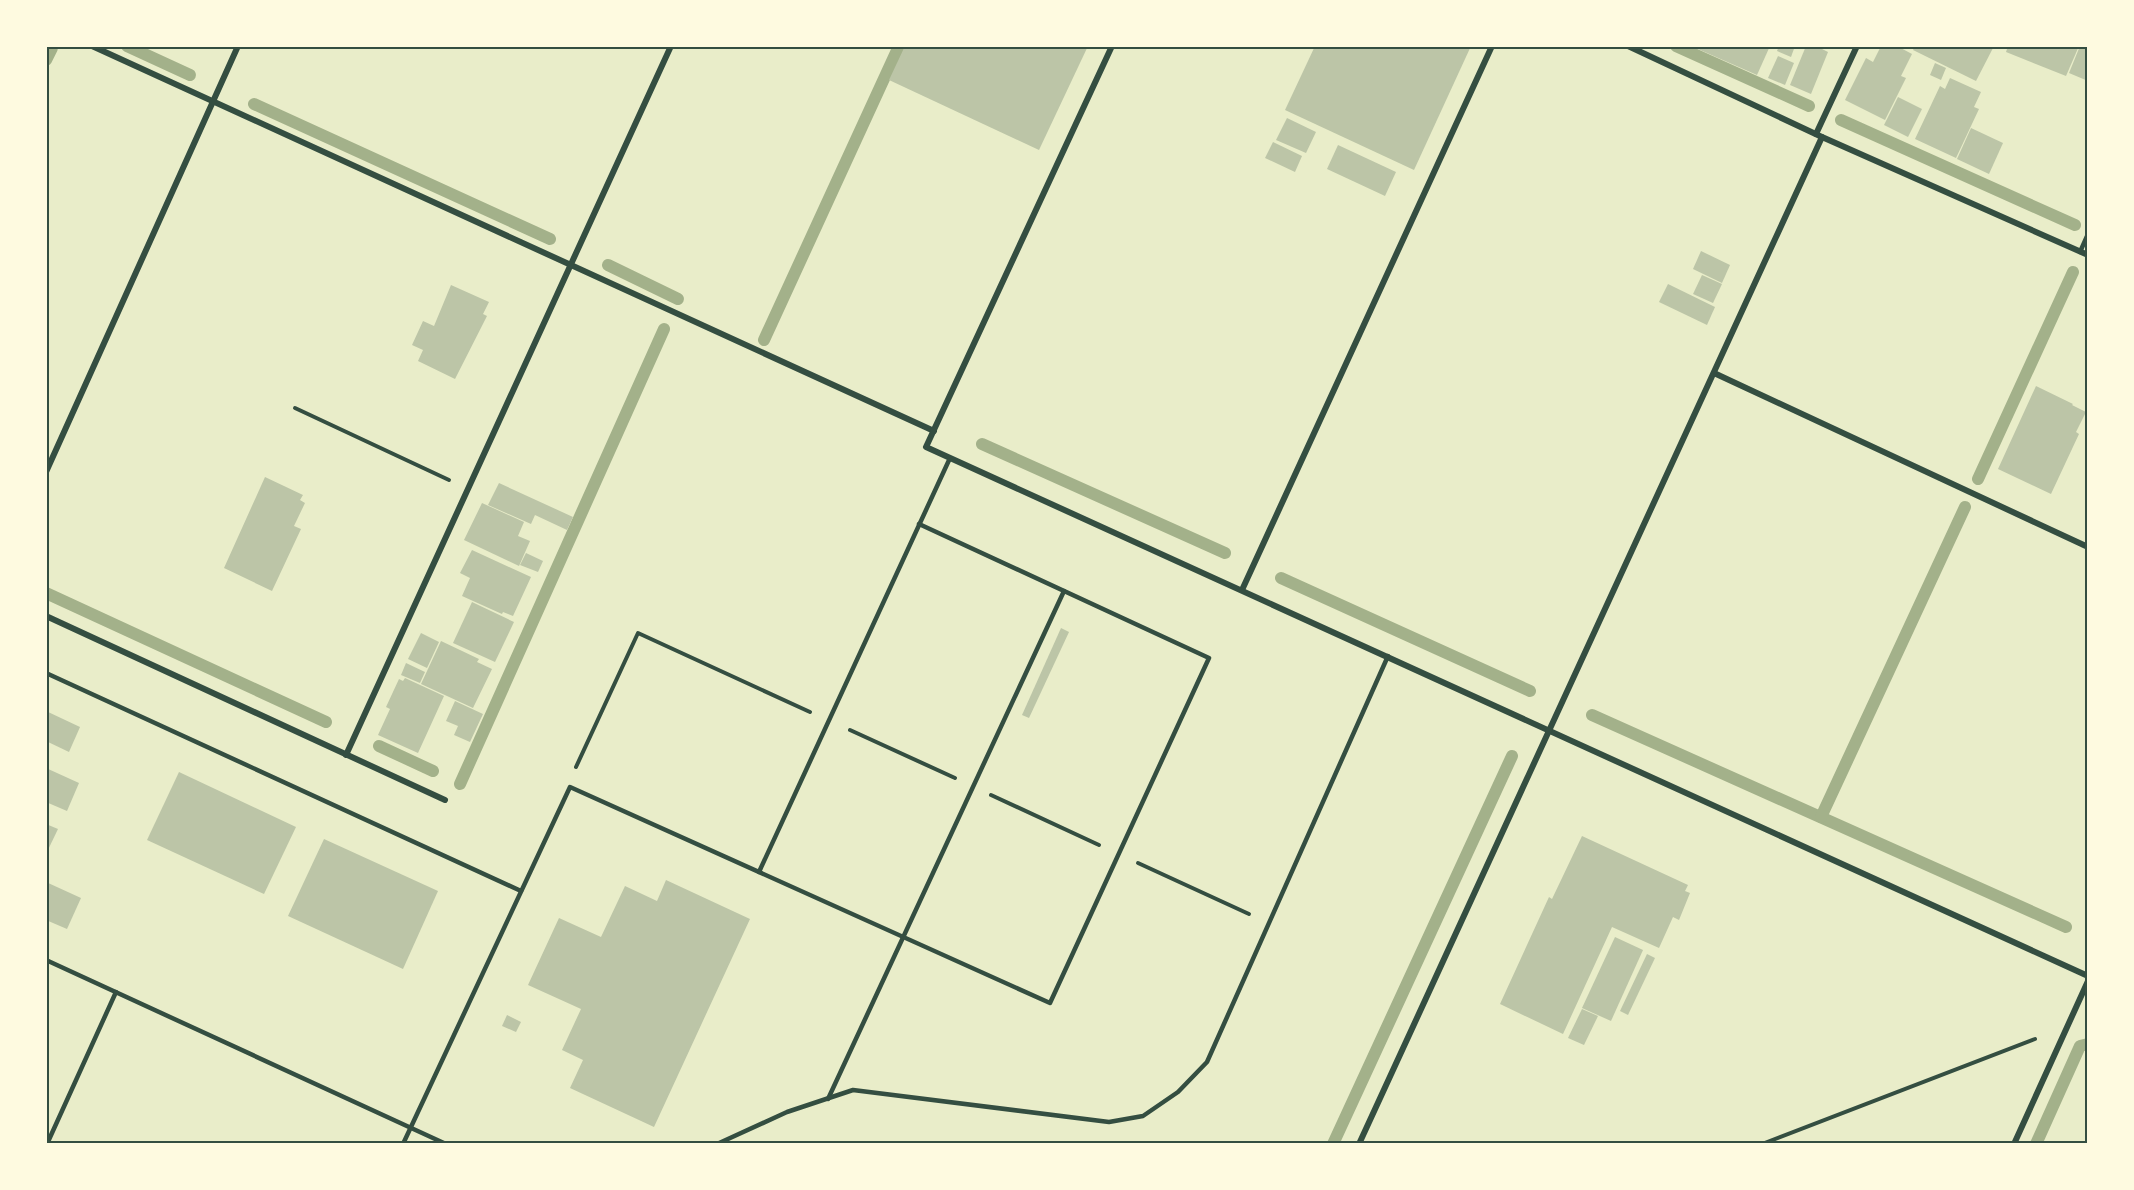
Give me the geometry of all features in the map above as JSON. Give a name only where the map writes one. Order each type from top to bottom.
[{"type":"street","points":[[92,46],[934,431]]},
{"type":"street","points":[[46,472],[238,46]]},
{"type":"street","points":[[346,754],[671,46]]},
{"type":"street","points":[[1112,46],[926,447],[2088,976]]},
{"type":"street","points":[[1242,590],[1492,46]]},
{"type":"street","points":[[1628,46],[1819,135],[2088,255]]},
{"type":"street","points":[[1359,1143],[1714,373],[1857,46]]},
{"type":"street","points":[[1714,373],[2088,547]]},
{"type":"street","points":[[46,616],[445,800]]},
{"type":"street","points":[[2013,1143],[2088,981]]},
{"type":"lane","points":[[2080,252],[2088,234]]},
{"type":"lane","points":[[759,872],[950,458]]},
{"type":"lane","points":[[404,1143],[570,786],[1050,1003],[1209,658],[919,524]]},
{"type":"lane","points":[[828,1099],[1064,591]]},
{"type":"lane","points":[[717,1143],[787,1112],[853,1090],[1109,1122],[1143,1116],[1178,1092],[1207,1062],[1388,656]]},
{"type":"lane","points":[[46,673],[521,891]]},
{"type":"lane","points":[[46,960],[446,1143]]},
{"type":"lane","points":[[47,1143],[117,992]]},
{"type":"path","points":[[295,408],[468,488]]},
{"type":"path","points":[[570,786],[576,767],[638,633],[1269,923]]},
{"type":"path","points":[[1762,1143],[2067,1027]]},
{"type":"building","points":[[905,46],[1088,46],[1039,150],[889,80]]},
{"type":"building","points":[[1315,46],[1471,46],[1414,170],[1285,110]]},
{"type":"building","points":[[1691,46],[1770,46],[1757,75]]},
{"type":"building","points":[[1779,46],[1795,46],[1791,57],[1777,51]]},
{"type":"building","points":[[1806,46],[1816,46],[1828,52],[1811,94],[1790,85]]},
{"type":"building","points":[[1881,46],[1897,46],[1912,54],[1901,76],[1906,78],[1885,120],[1845,100],[1866,58],[1873,62]]},
{"type":"building","points":[[1915,46],[1990,46],[1993,48],[1976,81],[1913,50]]},
{"type":"building","points":[[2008,46],[2079,46],[2066,76],[2006,52]]},
{"type":"building","points":[[2080,46],[2088,46],[2088,81],[2069,73]]},
{"type":"building","points":[[1778,56],[1794,63],[1785,85],[1768,78]]},
{"type":"building","points":[[1935,63],[1946,68],[1941,80],[1930,75]]},
{"type":"building","points":[[1950,78],[1981,92],[1974,107],[1979,109],[1956,158],[1915,139],[1940,86],[1945,89]]},
{"type":"building","points":[[1898,97],[1922,109],[1908,137],[1884,125]]},
{"type":"building","points":[[1287,118],[1316,132],[1306,153],[1276,140]]},
{"type":"building","points":[[1971,128],[2003,143],[1989,174],[1957,159]]},
{"type":"building","points":[[1273,142],[1302,156],[1295,172],[1265,158]]},
{"type":"building","points":[[1338,145],[1396,172],[1385,196],[1327,169]]},
{"type":"building","points":[[1701,251],[1730,265],[1722,283],[1693,269]]},
{"type":"building","points":[[1702,275],[1722,284],[1713,303],[1693,294]]},
{"type":"building","points":[[1668,284],[1715,307],[1707,325],[1659,302]]},
{"type":"building","points":[[451,285],[489,302],[483,314],[487,316],[455,379],[418,361],[423,350],[412,345],[423,321],[434,326]]},
{"type":"building","points":[[2036,386],[2086,412],[2076,432],[2079,434],[2051,494],[1998,469]]},
{"type":"building","points":[[265,477],[303,495],[300,500],[305,503],[294,526],[301,529],[272,591],[224,568]]},
{"type":"building","points":[[499,483],[573,517],[567,530],[535,515],[531,524],[488,505]]},
{"type":"building","points":[[482,503],[524,522],[518,536],[530,541],[519,566],[464,540]]},
{"type":"building","points":[[472,550],[531,577],[513,616],[503,612],[502,614],[462,596],[470,578],[460,573]]},
{"type":"building","points":[[526,553],[543,561],[538,572],[520,565]]},
{"type":"building","points":[[472,602],[514,622],[495,662],[453,643]]},
{"type":"building","points":[[1061,628],[1069,632],[1029,718],[1022,715]]},
{"type":"building","points":[[421,633],[439,642],[427,668],[408,659]]},
{"type":"building","points":[[441,641],[479,659],[477,662],[492,669],[473,708],[421,684]]},
{"type":"building","points":[[406,663],[425,672],[420,683],[401,675]]},
{"type":"building","points":[[405,678],[444,696],[418,753],[378,735],[390,709],[386,707],[399,679],[403,681]]},
{"type":"building","points":[[455,701],[483,714],[470,742],[454,735],[458,726],[446,721]]},
{"type":"building","points":[[46,711],[80,727],[69,752],[46,741]]},
{"type":"building","points":[[46,768],[79,783],[67,811],[46,802]]},
{"type":"building","points":[[179,772],[296,827],[264,894],[147,840]]},
{"type":"building","points":[[46,824],[58,829],[46,854]]},
{"type":"building","points":[[1582,836],[1688,885],[1685,891],[1690,893],[1679,920],[1673,917],[1659,948],[1612,927],[1563,1034],[1500,1004],[1549,897],[1552,899]]},
{"type":"building","points":[[324,839],[438,891],[403,969],[288,916]]},
{"type":"building","points":[[666,880],[750,919],[654,1127],[570,1088],[583,1060],[562,1050],[581,1009],[528,985],[559,918],[601,937],[625,886],[657,901]]},
{"type":"building","points":[[46,882],[81,898],[67,929],[46,920]]},
{"type":"building","points":[[1615,937],[1643,950],[1611,1021],[1582,1008]]},
{"type":"building","points":[[1647,954],[1655,958],[1628,1015],[1620,1011]]},
{"type":"building","points":[[1582,1009],[1598,1016],[1584,1045],[1568,1038]]},
{"type":"building","points":[[507,1015],[521,1022],[516,1032],[502,1026]]},
{"type":"waterway","points":[[127,46],[190,75]]},
{"type":"waterway","points":[[764,340],[899,46]]},
{"type":"waterway","points":[[1676,46],[1809,106]]},
{"type":"waterway","points":[[46,60],[52,48]]},
{"type":"waterway","points":[[254,104],[550,239]]},
{"type":"waterway","points":[[1841,120],[2075,225]]},
{"type":"waterway","points":[[608,265],[678,299]]},
{"type":"waterway","points":[[1978,479],[2073,272]]},
{"type":"waterway","points":[[460,784],[664,329]]},
{"type":"waterway","points":[[982,444],[1225,553]]},
{"type":"waterway","points":[[1821,817],[1965,507]]},
{"type":"waterway","points":[[1281,578],[1530,691]]},
{"type":"waterway","points":[[46,593],[326,722]]},
{"type":"waterway","points":[[1592,715],[2066,927]]},
{"type":"waterway","points":[[379,746],[433,771]]},
{"type":"waterway","points":[[1333,1144],[1512,756]]},
{"type":"waterway","points":[[2036,1144],[2080,1046],[2088,1044]]}]
